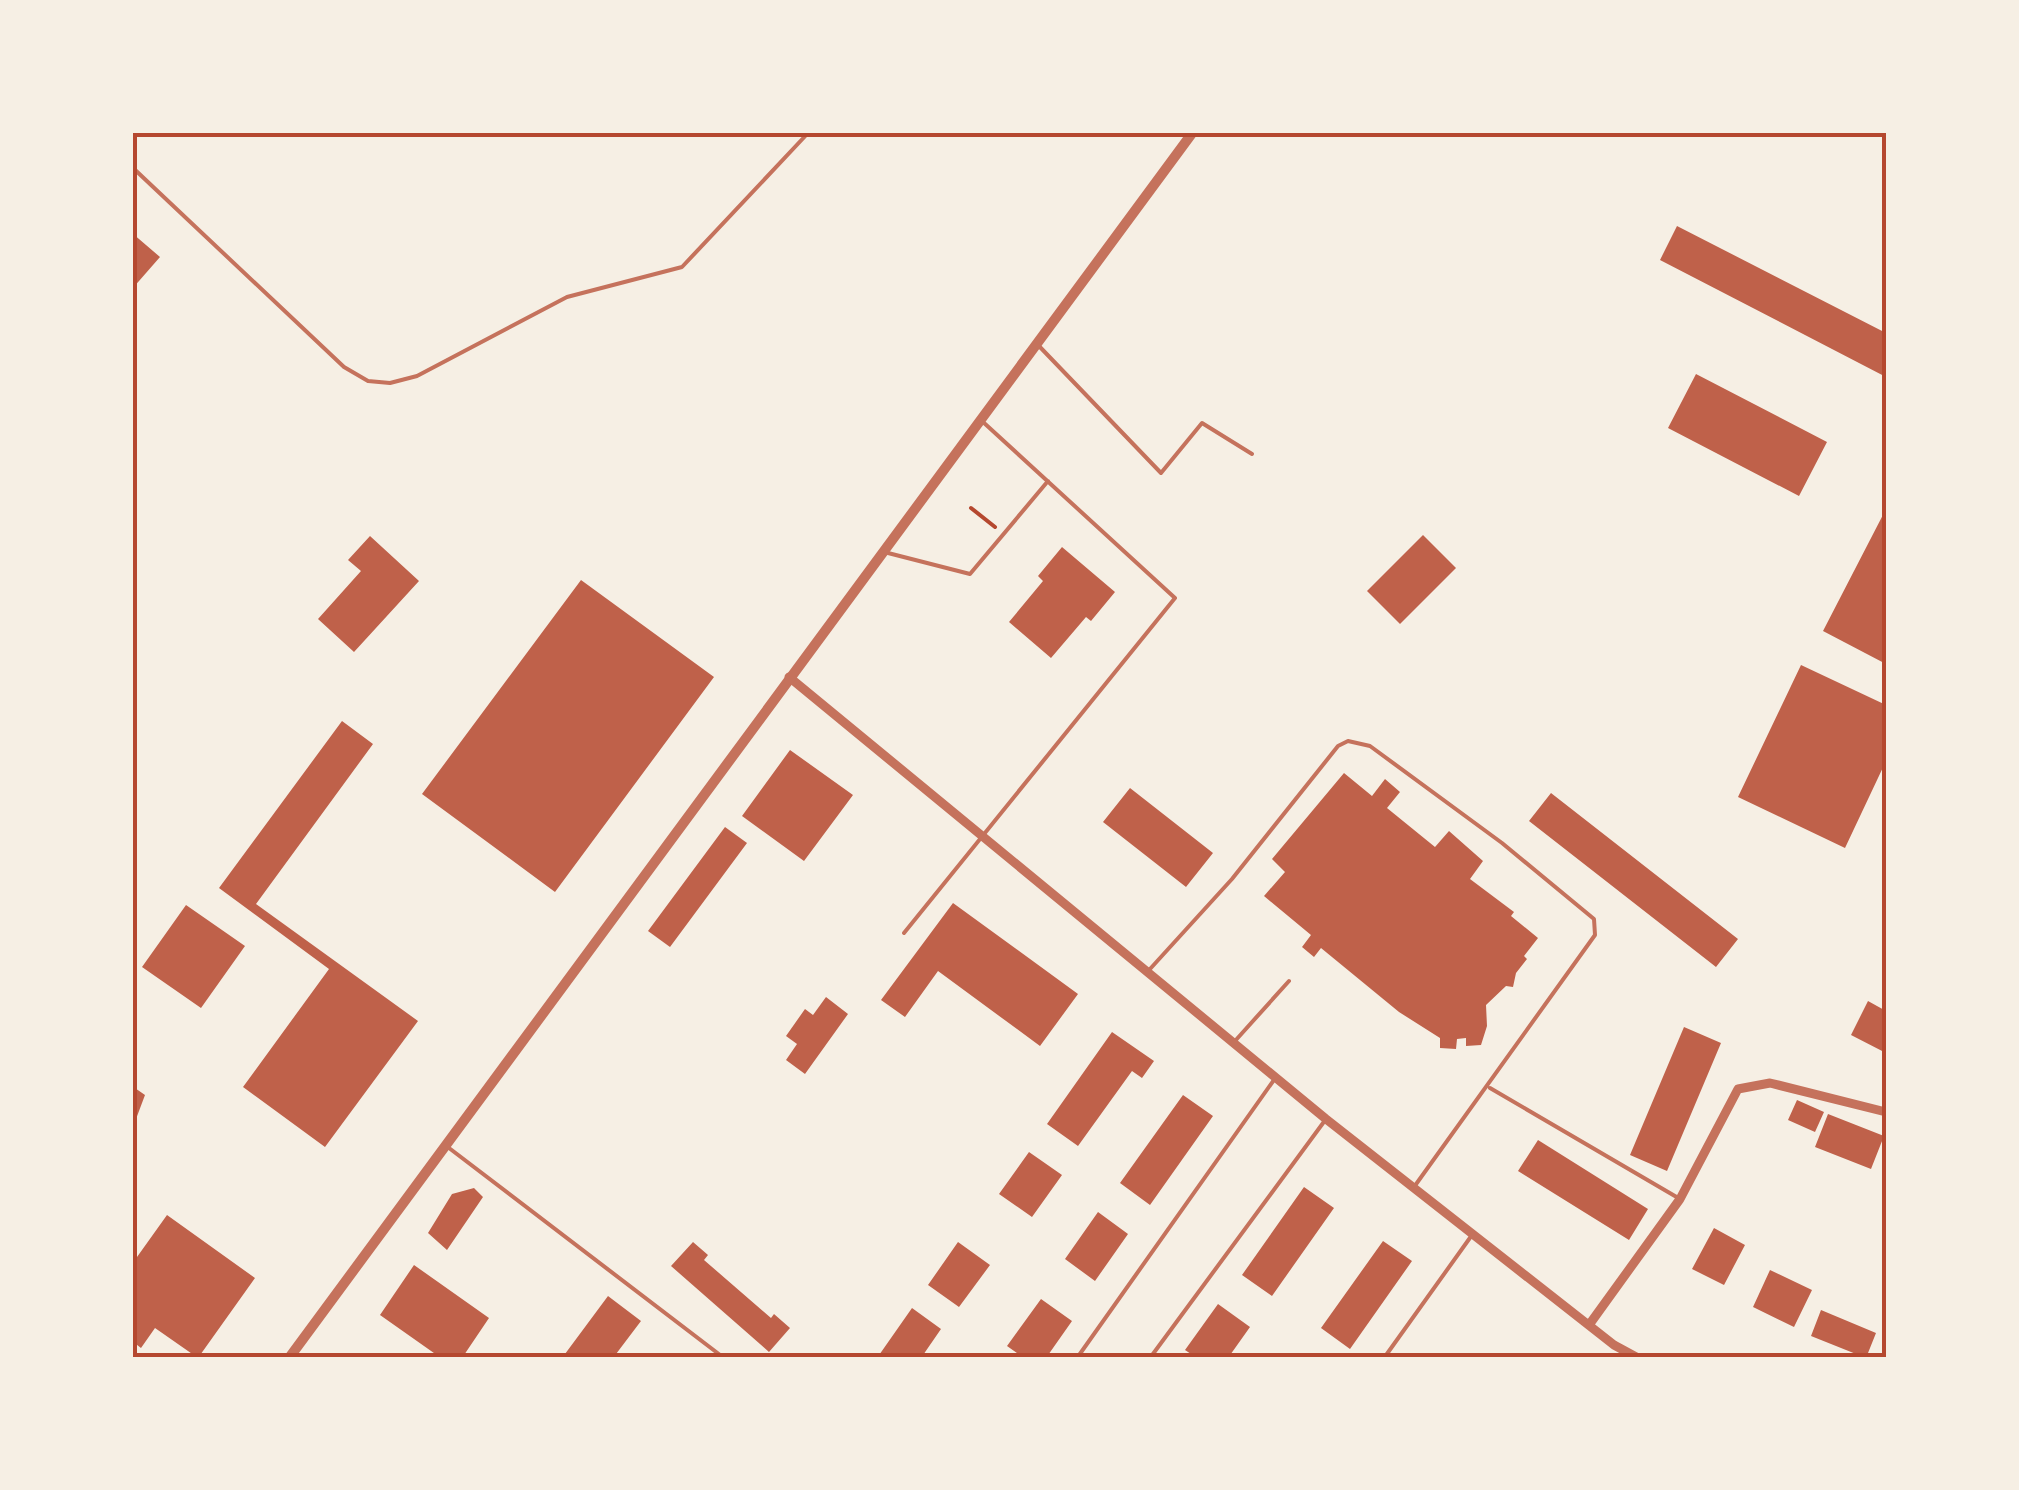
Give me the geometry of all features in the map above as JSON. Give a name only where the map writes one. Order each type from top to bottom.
[{"type":"street","points":[[289,1358],[1194,132]]},
{"type":"street","points":[[790,677],[1326,1119],[1614,1345],[1638,1358]]},
{"type":"street","points":[[1589,1325],[1680,1199],[1738,1089],[1770,1083],[1886,1112]]},
{"type":"street","points":[[1604,1358],[1614,1345]]},
{"type":"lane","points":[[132,166],[344,367],[368,380],[390,384],[418,376],[566,298],[682,267],[809,132]]},
{"type":"lane","points":[[1038,345],[1161,472],[1202,423],[1252,454]]},
{"type":"lane","points":[[904,933],[1174,598],[982,421]]},
{"type":"lane","points":[[884,552],[970,574],[1048,481]]},
{"type":"lane","points":[[1146,973],[1232,879],[1338,746],[1348,741],[1370,746],[1502,843],[1594,918],[1592,943],[1414,1187]]},
{"type":"lane","points":[[1234,1042],[1289,982]]},
{"type":"lane","points":[[1077,1358],[1276,1077]]},
{"type":"lane","points":[[1488,1087],[1680,1199]]},
{"type":"lane","points":[[1150,1358],[1326,1119]]},
{"type":"lane","points":[[446,1146],[724,1358]]},
{"type":"lane","points":[[1384,1358],[1472,1234]]},
{"type":"path","points":[[972,508],[1004,534]]},
{"type":"building","points":[[1677,226],[1886,333],[1886,377],[1660,260]]},
{"type":"building","points":[[132,233],[160,257],[132,289]]},
{"type":"building","points":[[1696,374],[1827,442],[1799,496],[1668,428]]},
{"type":"building","points":[[1886,509],[1886,664],[1823,631]]},
{"type":"building","points":[[1423,535],[1456,568],[1400,624],[1367,591]]},
{"type":"building","points":[[370,536],[419,581],[354,652],[318,619],[361,571],[348,560]]},
{"type":"building","points":[[1062,547],[1115,592],[1091,621],[1086,617],[1051,658],[1009,622],[1043,581],[1038,576]]},
{"type":"building","points":[[581,580],[714,677],[555,892],[422,794]]},
{"type":"building","points":[[1801,665],[1886,705],[1886,761],[1845,848],[1738,797]]},
{"type":"building","points":[[342,721],[373,744],[256,904],[418,1021],[325,1147],[243,1087],[329,969],[219,888]]},
{"type":"building","points":[[790,750],[853,795],[804,861],[742,816]]},
{"type":"building","points":[[1344,773],[1372,796],[1385,779],[1400,792],[1387,808],[1435,847],[1449,831],[1483,861],[1470,879],[1514,912],[1511,916],[1538,938],[1524,956],[1527,959],[1516,973],[1513,987],[1506,986],[1486,1005],[1487,1026],[1481,1045],[1466,1046],[1466,1038],[1457,1039],[1456,1049],[1440,1048],[1440,1038],[1399,1012],[1321,948],[1314,957],[1302,947],[1311,935],[1264,896],[1285,872],[1272,859]]},
{"type":"building","points":[[1130,788],[1213,853],[1186,887],[1103,822]]},
{"type":"building","points":[[1551,793],[1738,939],[1716,967],[1529,821]]},
{"type":"building","points":[[725,827],[747,843],[670,947],[648,931]]},
{"type":"building","points":[[953,903],[1078,994],[1040,1046],[938,971],[905,1017],[881,1000]]},
{"type":"building","points":[[186,905],[245,946],[201,1008],[142,967]]},
{"type":"building","points":[[826,997],[848,1014],[805,1074],[786,1060],[797,1044],[786,1036],[805,1009],[813,1015]]},
{"type":"building","points":[[1868,1001],[1886,1011],[1886,1053],[1851,1035]]},
{"type":"building","points":[[1684,1027],[1721,1043],[1667,1171],[1630,1155]]},
{"type":"building","points":[[1112,1032],[1154,1061],[1142,1078],[1132,1071],[1078,1146],[1047,1124]]},
{"type":"building","points":[[132,1086],[145,1095],[133,1127],[132,1126]]},
{"type":"building","points":[[1183,1095],[1213,1116],[1150,1205],[1120,1183]]},
{"type":"building","points":[[1797,1100],[1824,1112],[1815,1132],[1788,1120]]},
{"type":"building","points":[[1828,1114],[1884,1136],[1871,1169],[1815,1147]]},
{"type":"building","points":[[1538,1140],[1648,1209],[1629,1240],[1518,1171]]},
{"type":"building","points":[[1029,1152],[1062,1175],[1032,1217],[999,1194]]},
{"type":"building","points":[[1304,1187],[1334,1208],[1272,1296],[1242,1275]]},
{"type":"building","points":[[474,1188],[483,1197],[447,1250],[428,1233],[452,1194]]},
{"type":"building","points":[[1098,1212],[1128,1234],[1095,1281],[1065,1259]]},
{"type":"building","points":[[167,1215],[255,1278],[198,1358],[155,1328],[141,1348],[132,1341],[132,1264]]},
{"type":"building","points":[[1714,1228],[1745,1245],[1724,1285],[1692,1269]]},
{"type":"building","points":[[1383,1241],[1412,1261],[1350,1349],[1321,1328]]},
{"type":"building","points":[[693,1242],[708,1255],[704,1260],[771,1318],[774,1314],[790,1328],[769,1352],[671,1266]]},
{"type":"building","points":[[958,1242],[990,1265],[959,1307],[928,1285]]},
{"type":"building","points":[[414,1265],[489,1318],[462,1358],[441,1358],[380,1315]]},
{"type":"building","points":[[1770,1270],[1812,1290],[1794,1327],[1753,1307]]},
{"type":"building","points":[[608,1296],[641,1321],[613,1358],[562,1358]]},
{"type":"building","points":[[1041,1299],[1072,1321],[1046,1358],[1024,1358],[1007,1346]]},
{"type":"building","points":[[1218,1304],[1250,1327],[1228,1358],[1197,1358],[1185,1350]]},
{"type":"building","points":[[912,1308],[941,1329],[921,1358],[877,1358]]},
{"type":"building","points":[[1821,1310],[1876,1333],[1866,1358],[1811,1336]]}]
